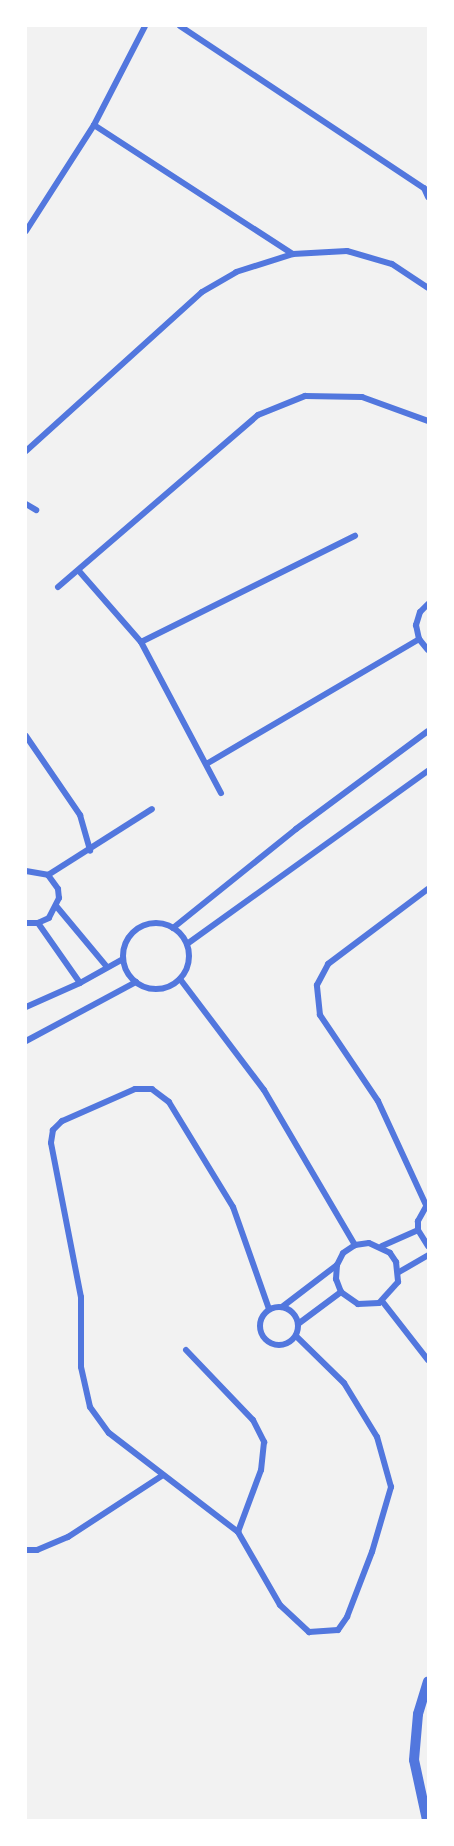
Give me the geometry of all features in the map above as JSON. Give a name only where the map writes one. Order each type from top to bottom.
[{"type":"street","points":[[26,231],[94,125],[145,26]]},
{"type":"street","points":[[180,26],[424,188],[429,197]]},
{"type":"street","points":[[94,125],[292,254]]},
{"type":"street","points":[[26,451],[202,292],[236,272],[292,254],[347,251],[392,264],[427,283]]},
{"type":"street","points":[[58,587],[268,411],[305,396],[362,397],[429,422]]},
{"type":"street","points":[[26,504],[36,510]]},
{"type":"street","points":[[141,642],[355,536]]},
{"type":"street","points":[[79,571],[141,642],[208,763],[221,793]]},
{"type":"street","points":[[429,604],[420,612],[416,625],[419,639],[429,650]]},
{"type":"street","points":[[208,763],[419,639]]},
{"type":"street","points":[[173,928],[296,829],[429,731]]},
{"type":"street","points":[[26,736],[80,815],[90,851]]},
{"type":"street","points":[[187,944],[429,771]]},
{"type":"street","points":[[26,871],[48,875],[90,851],[152,809]]},
{"type":"street","points":[[26,923],[38,923],[49,918],[57,907],[58,890],[48,875]]},
{"type":"street","points":[[382,1246],[418,1230],[427,1204],[378,1101],[320,1015],[317,985],[328,964],[429,889]]},
{"type":"street","points":[[57,907],[107,967]]},
{"type":"street","points":[[38,923],[80,983]]},
{"type":"street","points":[[164,924],[173,928],[187,944],[188,963],[180,979],[153,989],[136,982],[123,959],[128,939],[143,926],[164,924]]},
{"type":"street","points":[[26,1007],[80,983],[123,959]]},
{"type":"street","points":[[180,979],[264,1090],[355,1245]]},
{"type":"street","points":[[26,1041],[136,982]]},
{"type":"street","points":[[282,1307],[295,1315],[298,1324],[296,1336],[286,1344],[268,1341],[260,1325],[269,1309],[233,1207],[169,1102],[152,1089],[135,1089],[62,1121],[52,1130],[51,1143],[81,1298],[81,1367],[90,1407],[109,1433],[238,1532],[280,1605],[309,1632],[338,1630],[347,1617],[372,1552],[391,1487],[372,1428],[344,1383],[296,1336]]},
{"type":"street","points":[[418,1230],[429,1246]]},
{"type":"street","points":[[369,1243],[382,1246],[390,1253],[399,1272],[394,1290],[382,1301],[358,1304],[340,1292],[336,1279],[337,1265],[343,1253],[355,1245],[369,1243]]},
{"type":"street","points":[[399,1272],[429,1255]]},
{"type":"street","points":[[269,1309],[282,1307],[337,1265]]},
{"type":"street","points":[[298,1324],[340,1292]]},
{"type":"street","points":[[382,1301],[429,1360]]},
{"type":"street","points":[[186,1350],[253,1420],[264,1442],[261,1470],[238,1532]]},
{"type":"street","points":[[26,1550],[37,1550],[68,1537],[163,1475]]},
{"type":"street","points":[[427,1821],[414,1760],[418,1714],[429,1681]]}]
